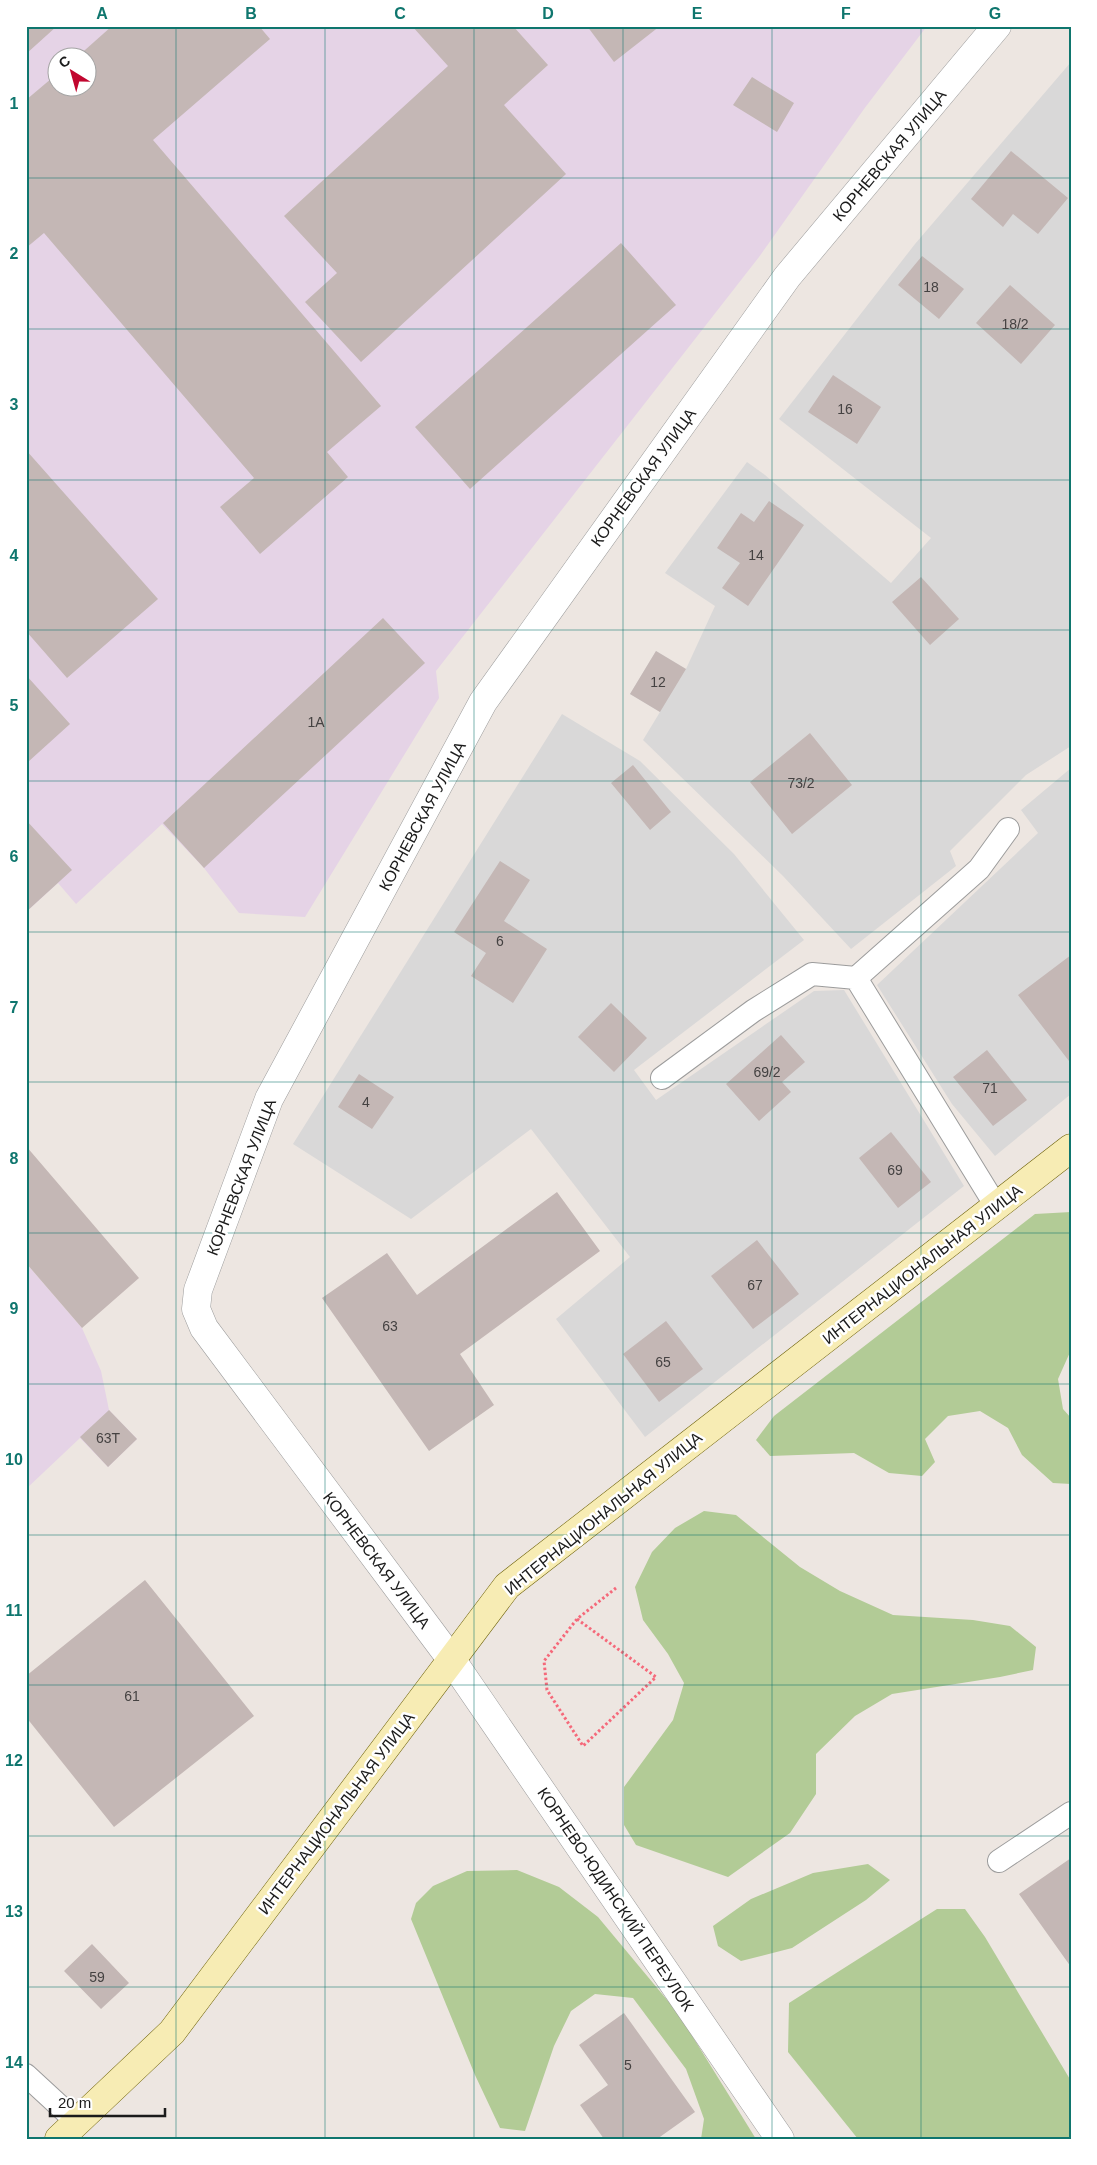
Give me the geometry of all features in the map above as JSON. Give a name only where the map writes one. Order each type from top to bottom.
[{"type":"street","name":"КОРНЕВСКАЯ УЛИЦА","points":[[451,1659],[204,1328],[196,1309],[198,1290],[269,1099],[483,702],[786,277],[997,26]]},
{"type":"street","name":"ИНТЕРНАЦИОНАЛЬНАЯ УЛИЦА","points":[[68,2130],[172,2032],[507,1586],[1071,1148]]},
{"type":"street","name":"КОРНЕВО-ЮДИНСКИЙ ПЕРЕУЛОК","points":[[451,1659],[780,2139]]},
{"type":"lane","points":[[662,1078],[754,1011],[812,974],[856,978],[979,869],[1008,829]]},
{"type":"lane","points":[[856,978],[996,1206]]},
{"type":"lane","points":[[998,1861],[1071,1813]]},
{"type":"lane","points":[[26,2075],[68,2130]]},
{"type":"path","points":[[577,1619],[656,1677],[583,1746],[547,1690],[544,1661],[577,1619],[616,1588]]},
{"type":"shaded area","points":[[26,26],[927,26],[864,109],[759,257],[436,671],[439,698],[305,917],[239,913],[204,868],[162,824],[76,904],[58,883],[26,912]]},
{"type":"shaded area","points":[[1071,62],[1071,746],[1026,775],[950,851],[956,866],[851,949],[783,876],[643,740],[660,712],[630,694],[656,651],[686,669],[715,606],[665,573],[747,462],[765,475],[891,583],[931,538],[779,419],[915,244]]},
{"type":"shaded area","points":[[562,714],[640,761],[734,854],[804,940],[634,1070],[656,1100],[814,991],[844,990],[964,1186],[645,1437],[556,1319],[630,1257],[531,1129],[411,1219],[293,1144]]},
{"type":"shaded area","points":[[1071,768],[1071,1094],[995,1156],[952,1104],[877,985],[1038,833],[1021,810]]},
{"type":"shaded area","points":[[26,1263],[82,1328],[101,1371],[109,1410],[137,1439],[108,1467],[80,1438],[26,1489]]},
{"type":"green space","points":[[1071,1212],[1071,1350],[1058,1379],[1063,1409],[1071,1418],[1071,1484],[1053,1483],[1022,1455],[1008,1428],[980,1411],[948,1416],[925,1439],[935,1462],[922,1476],[889,1473],[854,1453],[770,1456],[756,1440],[774,1416],[1035,1214]]},
{"type":"green space","points":[[704,1511],[736,1515],[800,1567],[840,1591],[893,1615],[973,1620],[1010,1626],[1036,1647],[1033,1670],[892,1694],[855,1716],[816,1754],[816,1794],[790,1833],[728,1877],[636,1845],[624,1825],[624,1787],[673,1720],[684,1683],[668,1654],[643,1620],[635,1587],[652,1552],[675,1528]]},
{"type":"green space","points":[[868,1864],[890,1880],[866,1900],[792,1948],[741,1961],[718,1946],[713,1926],[751,1899],[813,1873]]},
{"type":"green space","points":[[517,1870],[559,1887],[598,1917],[678,2013],[756,2139],[701,2139],[704,2119],[686,2069],[633,1998],[595,1994],[571,2011],[554,2046],[525,2131],[500,2128],[475,2075],[411,1919],[416,1903],[433,1886],[467,1871]]},
{"type":"green space","points":[[937,1909],[965,1909],[985,1937],[1071,2081],[1071,2139],[858,2139],[788,2052],[789,2003]]},
{"type":"building","points":[[26,26],[57,26],[26,54]]},
{"type":"building","points":[[112,26],[259,26],[270,39],[153,140],[381,406],[327,452],[348,477],[260,554],[220,507],[254,478],[44,233],[26,248],[26,100],[48,81],[48,98],[98,98],[98,48],[87,48]]},
{"type":"building","points":[[412,26],[513,26],[548,65],[504,105],[566,174],[361,362],[305,302],[337,273],[284,216],[448,66]]},
{"type":"building","points":[[587,26],[660,26],[614,62]]},
{"type":"building","points":[[752,77],[794,103],[777,132],[733,105]]},
{"type":"building","points":[[1011,151],[1068,198],[1038,234],[1013,214],[1003,227],[971,199]]},
{"type":"building","points":[[621,243],[676,305],[470,489],[415,427]]},
{"type":"building","points":[[922,256],[964,289],[939,319],[898,285]]},
{"type":"building","points":[[1010,285],[1055,325],[1021,364],[976,323]]},
{"type":"building","points":[[833,375],[881,407],[857,444],[808,412]]},
{"type":"building","points":[[26,450],[158,599],[67,678],[26,631]]},
{"type":"building","points":[[769,501],[804,525],[748,606],[722,588],[740,563],[717,548],[741,513],[754,522]]},
{"type":"building","points":[[921,577],[959,619],[930,645],[892,602]]},
{"type":"building","points":[[383,618],[425,663],[204,868],[163,823]]},
{"type":"building","points":[[656,651],[686,669],[660,712],[630,694]]},
{"type":"building","points":[[26,675],[70,724],[28,762],[26,760]]},
{"type":"building","points":[[810,733],[852,785],[792,834],[750,782]]},
{"type":"building","points":[[633,765],[671,812],[650,830],[611,783]]},
{"type":"building","points":[[26,820],[72,870],[26,912]]},
{"type":"building","points":[[500,861],[530,880],[504,921],[547,949],[513,1003],[471,976],[486,953],[454,932]]},
{"type":"building","points":[[1071,955],[1071,1059],[1069,1061],[1018,995]]},
{"type":"building","points":[[611,1003],[647,1038],[614,1072],[578,1037]]},
{"type":"building","points":[[781,1035],[805,1062],[782,1082],[791,1092],[759,1121],[726,1084]]},
{"type":"building","points":[[987,1050],[1027,1100],[993,1126],[953,1077]]},
{"type":"building","points":[[359,1074],[394,1097],[372,1129],[338,1107]]},
{"type":"building","points":[[891,1132],[931,1182],[898,1208],[859,1158]]},
{"type":"building","points":[[26,1146],[139,1278],[82,1328],[26,1263]]},
{"type":"building","points":[[557,1192],[600,1251],[460,1354],[494,1405],[429,1451],[322,1298],[387,1253],[417,1295]]},
{"type":"building","points":[[757,1240],[799,1294],[753,1329],[711,1276]]},
{"type":"building","points":[[666,1321],[703,1369],[659,1402],[623,1354]]},
{"type":"building","points":[[109,1410],[137,1439],[108,1467],[80,1437]]},
{"type":"building","points":[[145,1580],[254,1716],[114,1827],[26,1717],[26,1676]]},
{"type":"building","points":[[1071,1858],[1071,1967],[1019,1894]]},
{"type":"building","points":[[92,1944],[129,1983],[101,2009],[64,1971]]},
{"type":"building","points":[[624,2013],[695,2112],[657,2139],[604,2139],[580,2105],[608,2085],[579,2045]]}]
